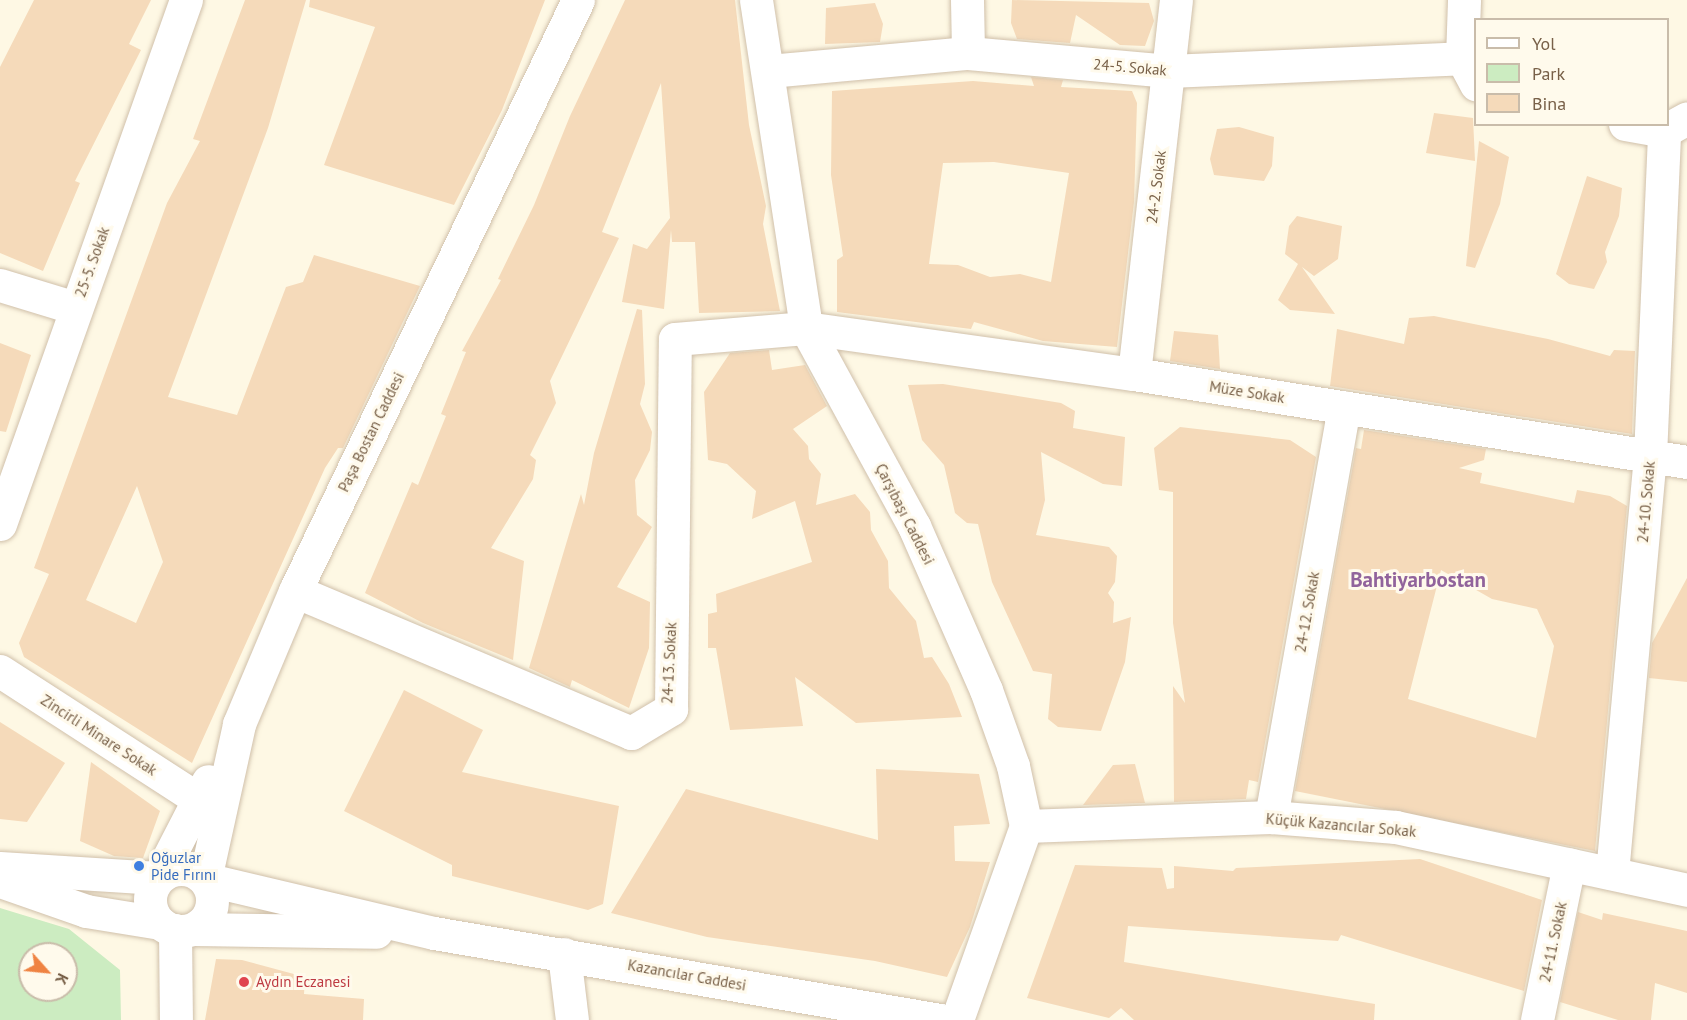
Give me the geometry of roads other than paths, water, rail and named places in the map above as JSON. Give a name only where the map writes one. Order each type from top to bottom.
[{"type":"street","name":"25-5. Sokak","points":[[0,524],[186,0]]},
{"type":"street","name":"Paşa Bostan Caddesi","points":[[205,879],[239,724],[295,591],[579,0]]},
{"type":"street","name":"Çarşıbaşı Caddesi","points":[[756,0],[769,71],[806,328],[919,537],[986,690],[1013,766],[1026,826]]},
{"type":"street","points":[[967,0],[968,53]]},
{"type":"street","name":"24-2. Sokak","points":[[1134,374],[1176,0]]},
{"type":"street","points":[[1464,0],[1469,71]]},
{"type":"street","name":"24-5. Sokak","points":[[769,71],[968,53],[1169,71],[1469,71]]},
{"type":"street","name":"24-10. Sokak","points":[[1612,873],[1650,456],[1672,314],[1675,124]]},
{"type":"street","points":[[0,285],[75,308]]},
{"type":"street","name":"24-13. Sokak","points":[[295,591],[631,733],[670,710],[675,339],[806,328]]},
{"type":"street","name":"Müze Sokak","points":[[806,328],[1134,374],[1687,462]]},
{"type":"street","name":"24-12. Sokak","points":[[1271,817],[1344,407]]},
{"type":"street","name":"Zincirli Minare Sokak","points":[[0,671],[198,799]]},
{"type":"street","points":[[177,927],[152,912],[150,897],[198,799],[239,724]]},
{"type":"street","name":"Küçük Kazancılar Sokak","points":[[1026,826],[1271,817],[1396,827],[1687,890]]},
{"type":"street","points":[[957,1020],[1026,826]]},
{"type":"street","name":"24-11. Sokak","points":[[1537,1020],[1569,864]]},
{"type":"street","points":[[0,868],[158,878],[174,869],[186,869],[205,879],[213,896],[211,908],[177,927]]},
{"type":"street","name":"Kazancılar Caddesi","points":[[205,879],[434,933],[940,1020]]},
{"type":"street","name":"Kazancılar Caddesi","points":[[0,881],[86,911],[177,927],[434,933]]},
{"type":"street","points":[[176,1020],[177,927]]},
{"type":"street","points":[[564,954],[572,1020]]},
{"type":"place","name":"Oğuzlar Pide Fırını","points":[[139,866]]},
{"type":"place","name":"Aydın Eczanesi","points":[[244,982]]},
{"type":"district","name":"Bahtiyarbostan","points":[[1418,580]]}]
